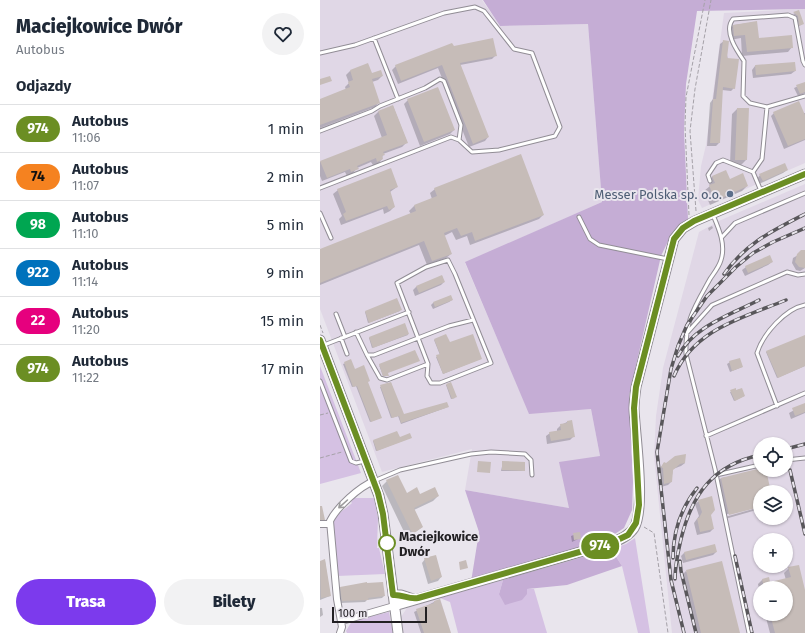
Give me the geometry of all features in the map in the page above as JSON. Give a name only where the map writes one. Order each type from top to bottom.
[{"type":"street","points":[[342,620],[611,543],[623,538],[632,531],[636,523],[639,505],[634,408],[636,387],[674,239],[686,226],[698,220],[805,174]]},
{"type":"street","points":[[321,343],[374,481],[383,514],[398,633]]},
{"type":"street","points":[[340,633],[342,620],[337,599],[329,524],[336,511],[366,485],[374,481]]},
{"type":"street","points":[[320,524],[329,524]]},
{"type":"street","points":[[393,595],[401,595],[412,599]]},
{"type":"lane","points":[[320,53],[356,45],[444,13],[475,7],[484,11],[514,49],[532,53],[560,127],[555,136],[499,150],[472,152],[459,140],[451,137],[320,188]]},
{"type":"lane","points":[[805,65],[795,18],[788,15],[733,19],[730,23],[730,30],[738,53],[744,61],[743,96],[750,103],[767,107],[805,96]]},
{"type":"lane","points":[[374,38],[398,98]]},
{"type":"lane","points":[[320,131],[372,111],[398,98],[425,88],[436,80],[442,79],[461,125],[459,140]]},
{"type":"lane","points":[[753,172],[762,159],[767,107]]},
{"type":"lane","points":[[710,181],[708,175],[711,169],[723,160],[753,172],[761,193]]},
{"type":"lane","points":[[722,237],[735,223],[805,192]]},
{"type":"lane","points":[[320,213],[331,238]]},
{"type":"lane","points":[[713,214],[722,237],[721,260],[693,311],[685,335],[686,354],[716,475],[749,633]]},
{"type":"lane","points":[[578,217],[590,239],[600,245],[668,259]]},
{"type":"lane","points":[[448,260],[473,320],[491,363],[440,383],[431,383],[426,376],[428,364],[397,283],[426,267],[448,260]]},
{"type":"lane","points":[[685,335],[712,305],[787,272],[798,276],[805,274]]},
{"type":"lane","points":[[777,406],[757,353],[763,340],[786,313],[805,305]]},
{"type":"lane","points":[[321,343],[345,337],[409,312]]},
{"type":"lane","points":[[336,314],[345,337]]},
{"type":"lane","points":[[367,355],[374,355],[449,326],[473,320]]},
{"type":"lane","points":[[356,332],[380,378],[387,380],[428,364]]},
{"type":"lane","points":[[341,338],[347,354]]},
{"type":"lane","points":[[320,381],[351,461],[356,463],[366,461]]},
{"type":"lane","points":[[706,436],[805,393]]},
{"type":"lane","points":[[374,481],[400,470],[491,452],[525,454],[531,460],[532,475]]},
{"type":"lane","points":[[793,459],[805,458]]},
{"type":"lane","points":[[716,475],[753,467]]},
{"type":"path","points":[[686,226],[689,210],[685,126],[686,96],[705,0]]},
{"type":"path","points":[[698,220],[694,206],[690,131],[697,82],[712,0]]},
{"type":"path","points":[[320,415],[332,412]]},
{"type":"path","points":[[320,458],[347,451]]},
{"type":"path","points":[[643,523],[641,526],[654,533],[668,633]]},
{"type":"shaded area","points":[[320,0],[482,0],[500,26],[588,24],[602,202],[465,263],[529,413],[591,409],[600,456],[569,508],[465,490],[472,449],[382,472],[320,309]]},
{"type":"shaded area","points":[[483,0],[805,0],[805,9],[697,11],[686,84],[684,131],[688,219],[671,235],[661,256],[629,396],[633,482],[632,510],[624,528],[601,543],[471,582],[479,532],[465,490],[569,508],[559,462],[600,456],[591,409],[529,414],[465,262],[602,202],[588,24],[500,26]]},
{"type":"shaded area","points":[[805,9],[805,163],[702,208],[698,200],[701,166],[706,145],[724,13]]},
{"type":"shaded area","points":[[805,184],[805,633],[672,633],[654,456],[656,416],[663,368],[699,232],[721,220]]},
{"type":"shaded area","points":[[320,366],[361,473],[320,484]]},
{"type":"shaded area","points":[[354,498],[374,498],[378,518],[377,548],[379,548],[385,574],[337,576],[333,526],[336,518],[352,503],[351,502]]},
{"type":"shaded area","points":[[635,538],[650,633],[638,633],[622,566],[611,549],[626,544]]},
{"type":"shaded area","points":[[611,549],[622,566],[567,585],[527,589],[527,594],[522,600],[505,605],[499,594],[503,580]]},
{"type":"shaded area","points":[[503,580],[499,594],[534,589],[547,633],[458,633],[450,602],[440,598]]},
{"type":"shaded area","points":[[440,598],[451,633],[403,633],[401,617],[407,608]]},
{"type":"shaded area","points":[[389,612],[393,633],[347,633],[346,631],[352,621]]},
{"type":"building","points":[[799,10],[804,24],[799,26],[798,16],[793,12]]},
{"type":"building","points":[[757,21],[759,38],[792,35],[793,48],[747,52],[745,35],[734,36],[733,25]]},
{"type":"building","points":[[493,38],[497,56],[460,63],[489,137],[473,144],[442,65],[401,81],[395,65],[452,43],[454,46]]},
{"type":"building","points":[[723,40],[729,41],[727,58],[739,59],[738,67],[735,89],[723,87],[720,143],[710,143],[713,99],[716,99]]},
{"type":"building","points":[[795,62],[796,71],[756,75],[755,65]]},
{"type":"building","points":[[368,63],[372,73],[381,70],[383,76],[372,79],[380,103],[320,125],[320,99],[350,87],[348,82],[353,80],[350,70]]},
{"type":"building","points":[[330,76],[332,81],[320,85],[320,79]]},
{"type":"building","points":[[805,82],[805,92],[800,94],[796,85]]},
{"type":"building","points":[[438,87],[455,130],[424,142],[407,99]]},
{"type":"building","points":[[799,101],[805,115],[805,139],[788,146],[773,112]]},
{"type":"building","points":[[393,105],[408,143],[383,152],[385,155],[382,156],[383,159],[377,162],[376,158],[357,166],[359,169],[351,172],[350,169],[327,178],[320,161],[387,135],[378,111]]},
{"type":"building","points":[[737,108],[749,108],[747,160],[735,160]]},
{"type":"building","points":[[521,154],[544,215],[475,241],[472,232],[461,236],[457,228],[444,233],[452,254],[432,261],[424,241],[320,283],[320,249],[416,211],[414,205],[437,196],[434,188]]},
{"type":"building","points":[[785,163],[788,170],[763,181],[759,174]]},
{"type":"building","points":[[391,168],[398,187],[390,190],[395,207],[389,210],[387,206],[346,221],[343,214],[346,212],[337,189]]},
{"type":"building","points":[[726,170],[730,179],[743,173],[748,186],[715,201],[709,185],[715,183],[712,176]]},
{"type":"building","points":[[801,250],[805,250],[805,268],[799,267],[795,262],[797,254]]},
{"type":"building","points":[[770,255],[773,262],[748,273],[745,266]]},
{"type":"building","points":[[442,275],[445,282],[419,293],[416,286]]},
{"type":"building","points":[[451,295],[453,300],[435,307],[433,302]]},
{"type":"building","points":[[397,298],[402,310],[369,323],[365,311]]},
{"type":"building","points":[[405,323],[409,334],[373,348],[369,337]]},
{"type":"building","points":[[446,334],[450,342],[473,334],[482,359],[443,374],[436,355],[440,354],[434,339]]},
{"type":"building","points":[[805,335],[805,366],[778,378],[766,351]]},
{"type":"building","points":[[415,350],[420,361],[388,373],[389,376],[383,376],[379,364]]},
{"type":"building","points":[[740,358],[743,367],[732,371],[729,361]]},
{"type":"building","points":[[351,359],[355,369],[364,365],[370,381],[368,382],[382,418],[371,422],[357,386],[353,387],[344,362]]},
{"type":"building","points":[[391,382],[404,414],[447,402],[449,407],[401,423],[399,416],[392,418],[380,385]]},
{"type":"building","points":[[451,382],[457,397],[452,399],[446,384]]},
{"type":"building","points":[[736,388],[736,390],[742,388],[745,396],[735,401],[730,390]]},
{"type":"building","points":[[805,403],[805,412],[795,416],[792,408]]},
{"type":"building","points":[[572,420],[575,437],[551,441],[549,432],[561,430],[560,424],[567,423],[567,421]]},
{"type":"building","points":[[397,431],[400,437],[410,433],[412,438],[377,451],[373,440]]},
{"type":"building","points":[[686,454],[685,463],[680,464],[673,470],[672,482],[664,484],[663,468],[661,467],[664,462],[666,463],[675,456]]},
{"type":"building","points":[[478,461],[491,462],[490,473],[477,472]]},
{"type":"building","points":[[502,461],[525,462],[525,471],[502,470]]},
{"type":"building","points":[[753,470],[753,477],[768,477],[769,485],[753,485],[753,509],[729,515],[721,478]]},
{"type":"building","points":[[398,475],[407,493],[417,487],[420,494],[435,487],[439,496],[414,508],[423,527],[414,533],[411,531],[386,480]]},
{"type":"building","points":[[712,496],[715,510],[711,515],[714,529],[700,532],[697,518],[699,518],[702,512],[698,500]]},
{"type":"building","points":[[320,506],[322,506],[325,520],[320,520]]},
{"type":"building","points":[[580,532],[581,539],[574,540],[573,533]]},
{"type":"building","points":[[715,544],[717,552],[686,560],[684,552]]},
{"type":"building","points":[[436,555],[442,577],[431,581],[424,558]]},
{"type":"building","points":[[325,559],[331,596],[321,598],[320,561]]},
{"type":"building","points":[[466,560],[468,568],[460,570],[459,562]]},
{"type":"building","points":[[722,561],[740,633],[701,633],[686,570]]},
{"type":"building","points":[[799,565],[805,590],[805,633],[775,633],[772,621],[793,621],[793,581],[774,581],[791,577],[790,573],[793,573],[793,566]]},
{"type":"building","points":[[769,577],[770,581],[762,581],[762,579]]},
{"type":"building","points":[[367,582],[383,582],[385,596],[368,598],[369,600],[342,601],[340,587]]},
{"type":"building","points":[[440,599],[451,633],[424,633],[416,609],[434,603],[434,601]]},
{"type":"railway","points":[[724,274],[741,254],[760,239],[805,214]]},
{"type":"railway","points":[[684,633],[671,580],[657,452],[671,369],[678,346],[687,325],[707,296],[736,267],[753,253],[773,242],[805,228]]},
{"type":"railway","points":[[678,356],[693,337],[703,329],[725,316],[759,300]]},
{"type":"railway","points":[[674,376],[683,360],[694,347],[707,336],[736,320],[786,300]]},
{"type":"railway","points":[[793,447],[805,444]]},
{"type":"railway","points":[[675,579],[676,564],[681,539],[691,508],[698,495],[717,474],[729,466],[753,457]]},
{"type":"railway","points":[[792,477],[805,534]]},
{"type":"railway","points":[[673,558],[674,539],[682,512],[697,488]]},
{"type":"railway","points":[[735,556],[752,633]]},
{"type":"railway","points":[[680,561],[696,633]]},
{"type":"bus line","name":"974","points":[[320,340],[378,493],[383,514],[393,595],[401,595],[412,599],[418,598],[611,543],[628,535],[636,523],[639,505],[634,408],[636,387],[650,326],[674,239],[683,228],[694,221],[805,174]]},
{"type":"place","name":"Messer Polska sp. o.o.","points":[[730,194]]},
{"type":"place","name":"Maciejkowice Dwór","points":[[387,543]]}]
